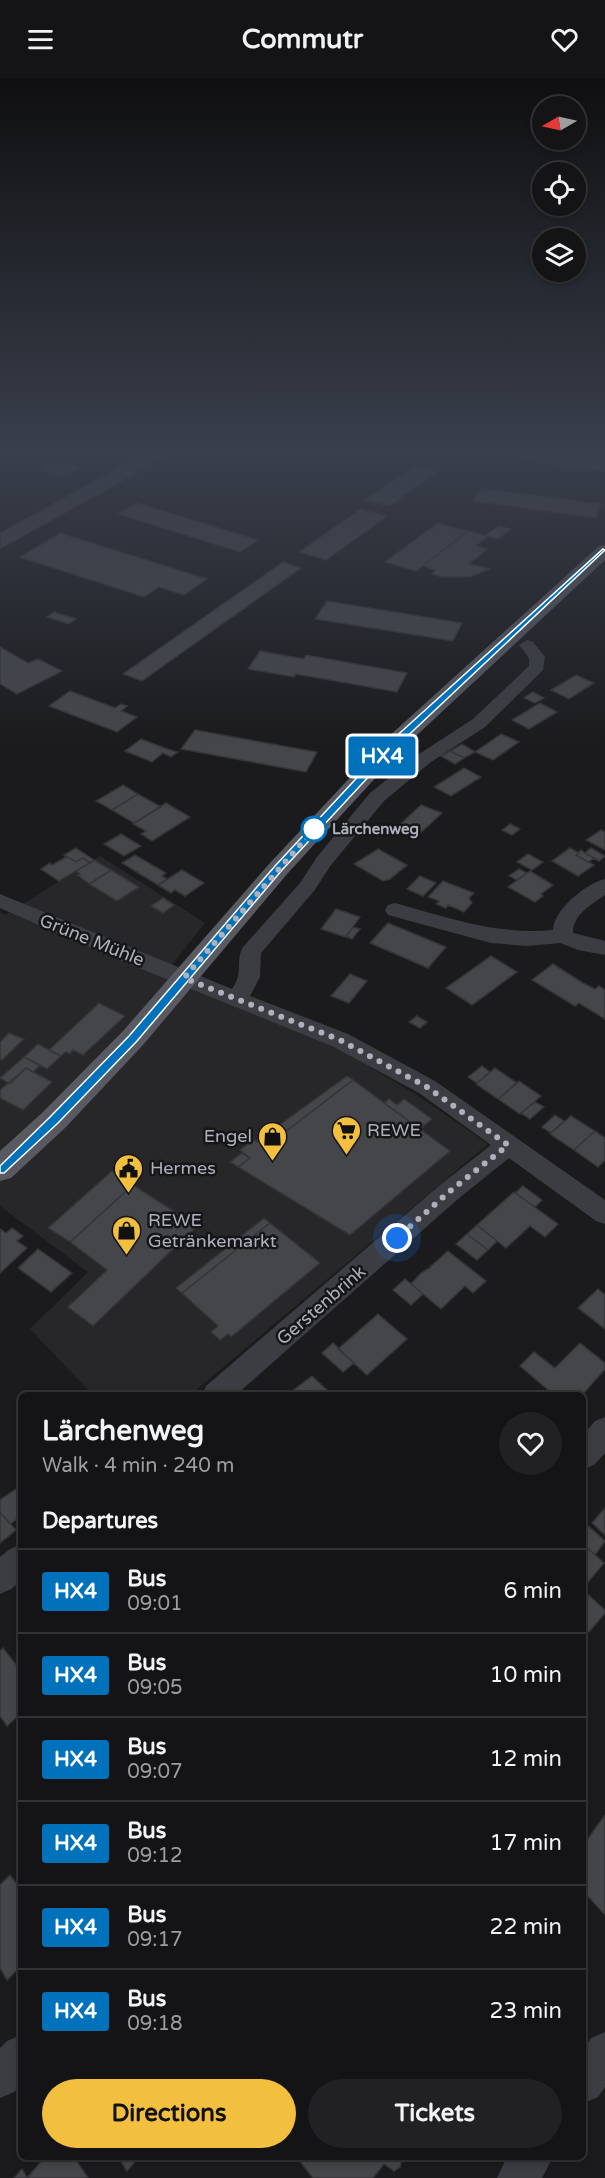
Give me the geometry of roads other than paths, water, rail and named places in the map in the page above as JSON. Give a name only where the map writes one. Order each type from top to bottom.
[{"type":"main road","points":[[0,1169],[54,1120],[133,1038],[339,800],[394,743],[605,550]]},
{"type":"street","points":[[236,999],[249,984],[252,968],[250,952],[307,887],[324,861],[377,797],[425,758],[479,723],[537,667],[537,657],[527,645]]},
{"type":"street","points":[[563,936],[563,922],[574,907],[605,885]]},
{"type":"street","name":"Grüne Mühle","points":[[0,900],[184,978]]},
{"type":"street","points":[[395,910],[491,936],[527,939],[563,936],[578,943],[605,948]]},
{"type":"street","points":[[184,978],[340,1040],[427,1087],[605,1214]]},
{"type":"street","name":"Gerstenbrink","points":[[219,1392],[449,1192],[508,1145]]},
{"type":"street","points":[[586,1453],[605,1431]]},
{"type":"street","points":[[0,1578],[18,1563]]},
{"type":"street","points":[[586,2080],[605,2052]]},
{"type":"street","points":[[0,2078],[18,2058]]},
{"type":"street","points":[[518,2178],[530,2160]]},
{"type":"place","name":"Lärchenweg","points":[[314,829]]},
{"type":"place","name":"REWE","points":[[346,1156]]},
{"type":"place","name":"Engel","points":[[273,1162]]},
{"type":"place","name":"Hermes","points":[[129,1194]]},
{"type":"place","name":"REWE Getränkemarkt","points":[[127,1256]]}]
